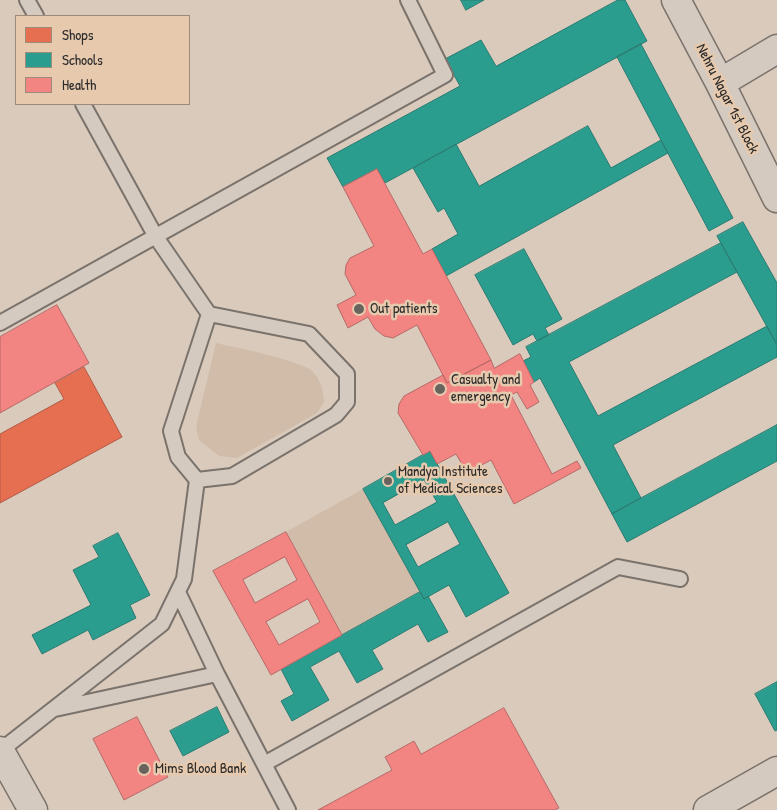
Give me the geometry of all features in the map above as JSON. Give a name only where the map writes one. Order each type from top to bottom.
[{"type":"street","name":"Nehru Nagar 1st Block","points":[[676,0],[777,198]]},
{"type":"street","points":[[720,83],[777,49]]},
{"type":"street","points":[[0,751],[33,810]]},
{"type":"street","points":[[708,810],[777,771]]},
{"type":"lane","points":[[27,0],[35,15]]},
{"type":"lane","points":[[0,323],[445,75],[408,0]]},
{"type":"lane","points":[[85,105],[156,237],[209,314],[309,334],[347,374],[348,402],[336,415],[232,476],[196,480]]},
{"type":"lane","points":[[0,751],[162,624],[178,592],[184,579],[196,480],[178,457],[171,431],[209,314]]},
{"type":"lane","points":[[264,764],[618,567],[680,579]]},
{"type":"lane","points":[[178,592],[217,674],[288,810]]},
{"type":"lane","points":[[52,710],[217,674]]},
{"type":"shaded area","points":[[216,343],[266,354],[293,362],[312,371],[318,378],[324,402],[317,413],[237,458],[219,456],[199,440],[196,427]]},
{"type":"shaded area","points":[[363,489],[420,592],[342,635],[286,532]]},
{"type":"building: Shops","points":[[84,367],[122,437],[0,503],[0,434],[64,399],[55,383]]},
{"type":"building: Schools","points":[[461,0],[484,0],[466,10]]},
{"type":"building: Schools","points":[[618,0],[625,0],[647,41],[385,183],[377,169],[343,187],[327,158],[460,86],[445,59],[481,40],[496,66]]},
{"type":"building: Schools","points":[[641,44],[733,218],[709,231],[617,57]]},
{"type":"building: Schools","points":[[588,126],[611,168],[661,140],[668,153],[446,276],[432,249],[458,234],[444,208],[438,212],[413,168],[456,144],[479,186]]},
{"type":"building: Schools","points":[[743,222],[777,283],[777,345],[717,236]]},
{"type":"building: Schools","points":[[721,243],[737,272],[569,362],[598,416],[767,326],[777,345],[777,357],[613,445],[641,498],[612,514],[540,378],[534,382],[523,361],[531,357],[526,347]]},
{"type":"building: Schools","points":[[524,249],[562,319],[545,328],[549,335],[537,341],[533,334],[513,345],[475,275]]},
{"type":"building: Schools","points":[[777,425],[777,461],[627,542],[612,514]]},
{"type":"building: Schools","points":[[430,451],[509,593],[466,617],[449,585],[424,599],[363,489]],"holes":[[[424,480],[437,502],[395,525],[383,503]],[[448,522],[460,544],[418,567],[406,545]]]},
{"type":"building: Schools","points":[[118,533],[150,595],[130,605],[136,618],[93,640],[88,630],[42,654],[32,635],[91,605],[73,570],[99,557],[93,546]]},
{"type":"building: Schools","points":[[420,592],[424,599],[428,596],[448,632],[428,642],[418,624],[372,650],[383,669],[357,683],[339,651],[310,667],[329,700],[292,721],[281,701],[294,694],[281,669]]},
{"type":"building: Schools","points":[[777,682],[777,730],[775,731],[755,694]]},
{"type":"building: Schools","points":[[217,707],[229,732],[183,756],[170,731]]},
{"type":"building: Health","points":[[377,169],[423,254],[432,249],[491,360],[447,383],[417,325],[393,338],[384,336],[375,329],[368,317],[348,328],[337,305],[356,295],[345,274],[346,265],[350,258],[374,246],[343,187]]},
{"type":"building: Health","points":[[57,305],[89,363],[0,413],[0,337]]},
{"type":"building: Health","points":[[520,354],[534,382],[530,385],[539,402],[527,409],[517,392],[511,395],[552,474],[577,461],[581,468],[514,504],[491,460],[467,473],[456,454],[437,464],[430,451],[423,455],[398,413],[399,404],[404,396],[443,375],[447,383],[491,360],[494,368]]},
{"type":"building: Health","points":[[286,532],[342,635],[271,675],[213,571]],"holes":[[[285,557],[297,580],[255,603],[243,580]],[[308,599],[320,622],[279,645],[266,622]]]},
{"type":"building: Health","points":[[504,708],[559,808],[555,810],[318,810],[392,770],[385,757],[414,741],[421,754]]},
{"type":"building: Health","points":[[137,717],[168,777],[124,800],[93,739]]},
{"type":"place","name":"Out patients","points":[[359,309]]},
{"type":"place","name":"Casualty and emergency","points":[[440,389]]},
{"type":"place","name":"Mandya Institute of Medical Sciences","points":[[388,481]]},
{"type":"place","name":"Mims Blood Bank","points":[[144,769]]}]
